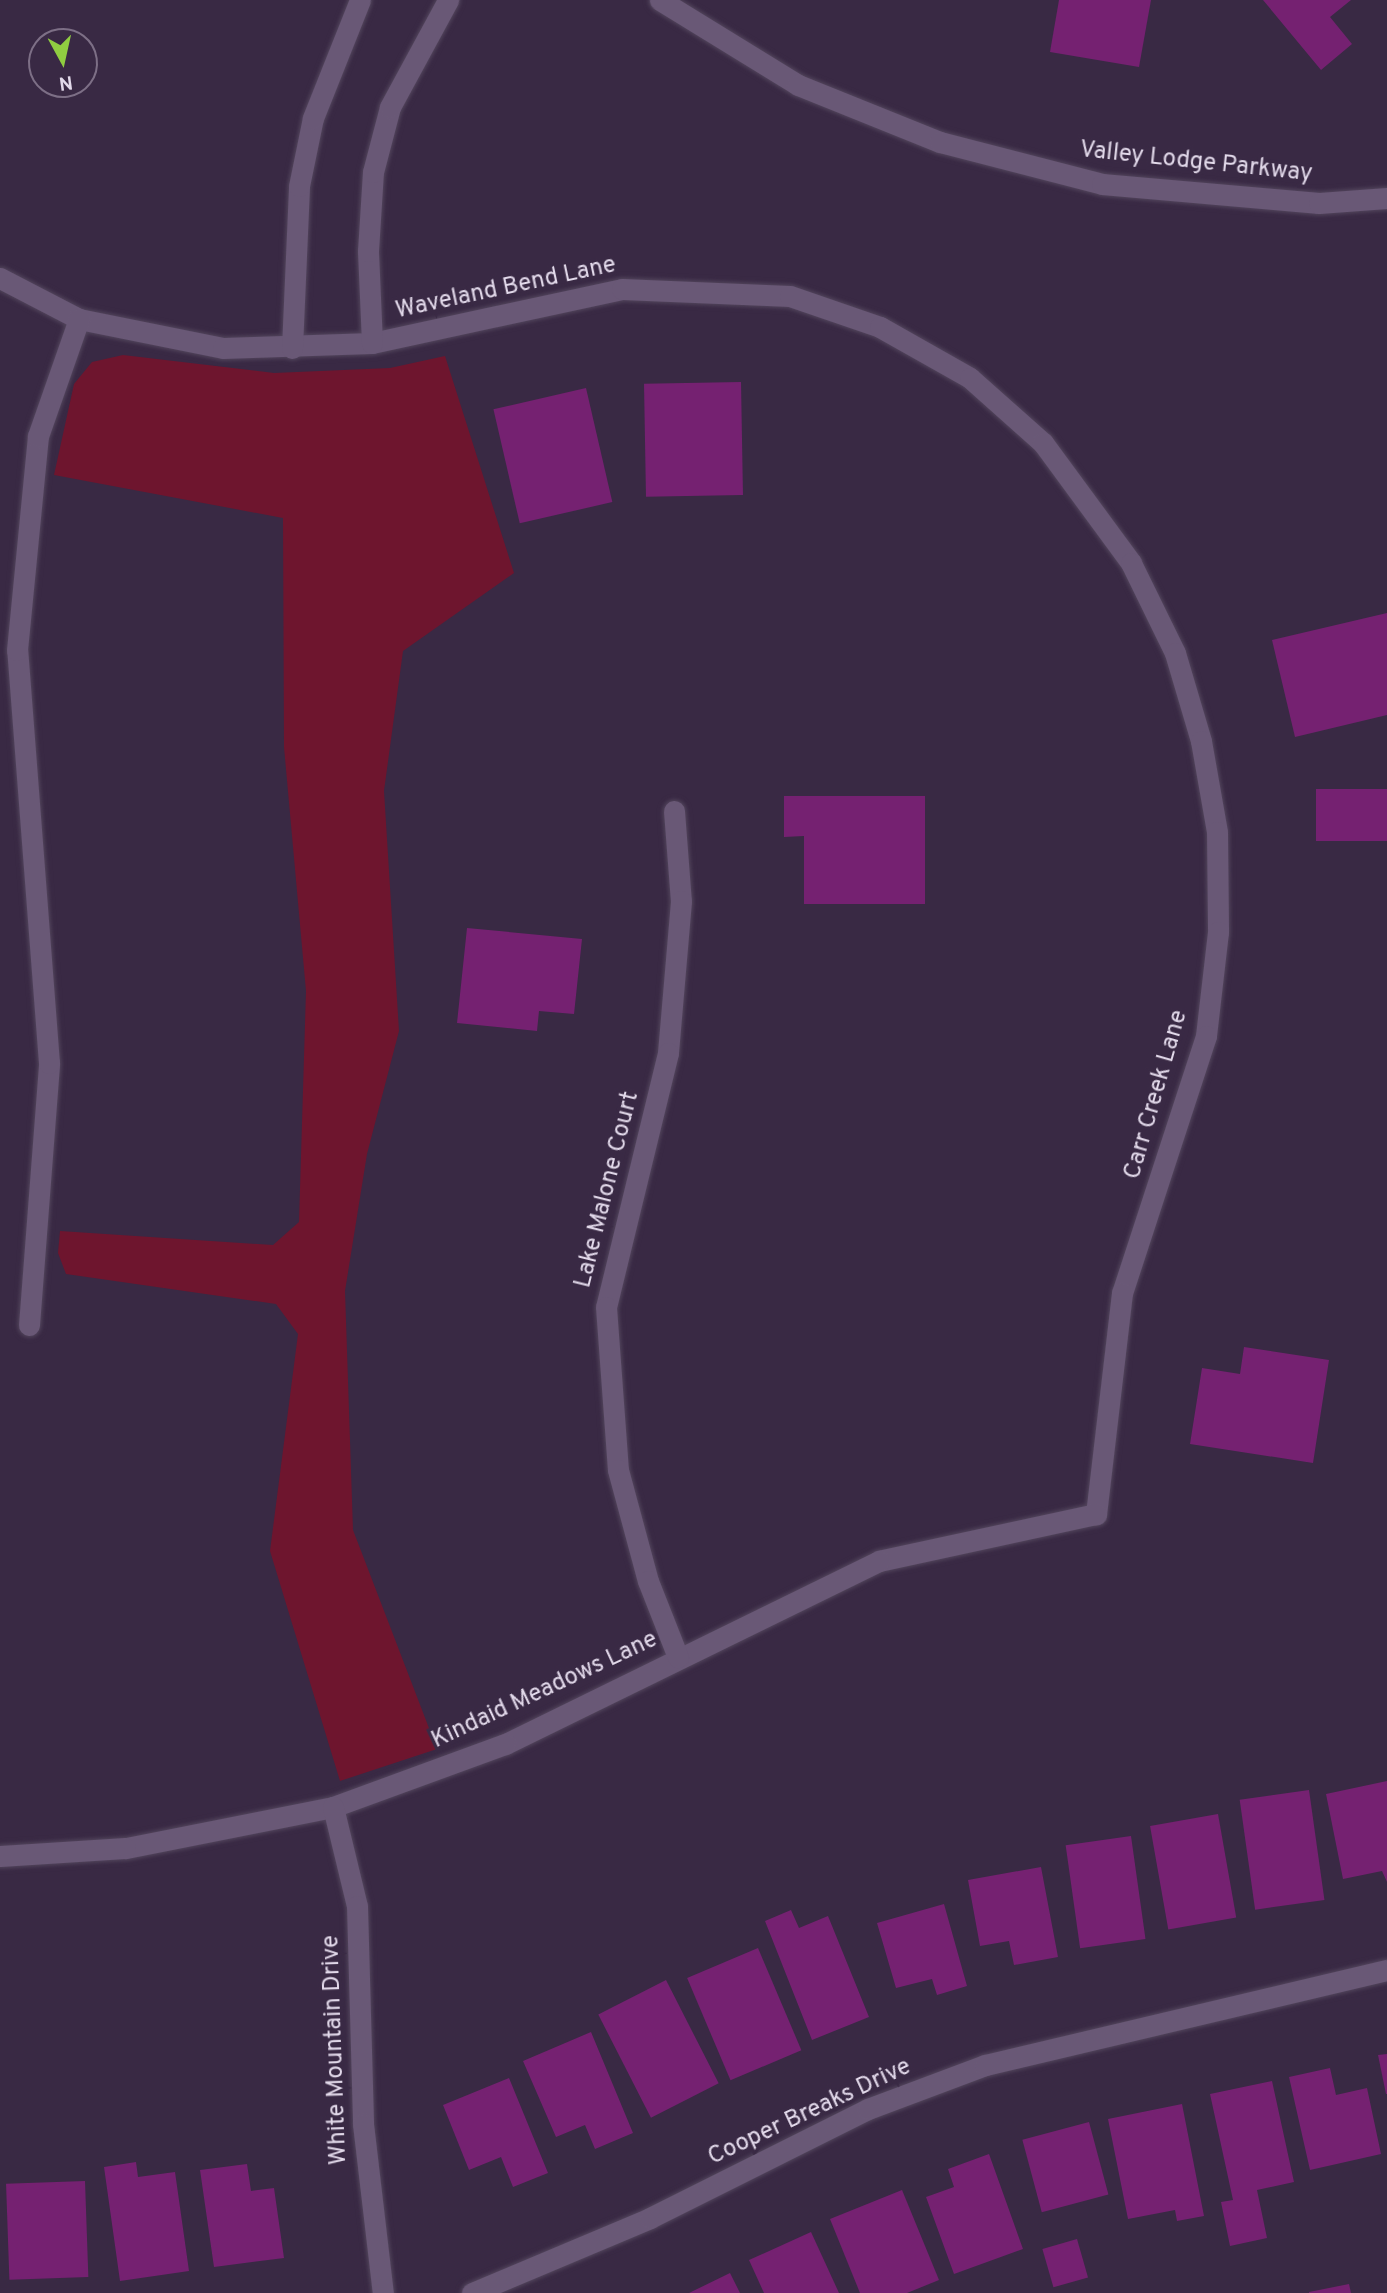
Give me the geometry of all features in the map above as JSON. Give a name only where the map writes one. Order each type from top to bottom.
[{"type":"street","points":[[292,348],[302,173],[317,106],[360,0]]},
{"type":"street","points":[[372,343],[368,251],[373,172],[390,107],[448,0]]},
{"type":"street","name":"Valley Lodge Parkway","points":[[660,0],[798,85],[940,142],[1102,184],[1319,203],[1387,198]]},
{"type":"street","name":"Waveland Bend Lane","points":[[0,278],[79,319],[223,348],[292,348],[372,343],[622,289],[790,296],[880,327],[970,378],[1043,443],[1091,502]]},
{"type":"street","points":[[29,1325],[49,1063],[17,650],[38,436],[79,319]]},
{"type":"street","name":"Carr Creek Lane","points":[[1091,502],[1131,563],[1175,653],[1201,741],[1217,832],[1218,919],[1206,1037],[1122,1293],[1096,1514]]},
{"type":"street","name":"Lake Malone Court","points":[[674,811],[681,901],[668,1053],[606,1307],[618,1470],[648,1581],[678,1657]]},
{"type":"street","name":"Kindaid Meadows Lane","points":[[0,1856],[124,1848],[333,1807],[505,1744],[678,1657],[879,1561],[1096,1514]]},
{"type":"street","name":"White Mountain Drive","points":[[333,1807],[357,1906],[362,2123],[383,2293]]},
{"type":"street","name":"Cooper Breaks Drive","points":[[472,2293],[650,2218],[869,2109],[985,2065],[1387,1970]]},
{"type":"shaded area","points":[[123,355],[274,373],[390,368],[445,356],[514,573],[403,651],[384,791],[399,1031],[367,1154],[345,1291],[353,1530],[437,1749],[340,1781],[270,1551],[298,1334],[276,1304],[66,1274],[58,1253],[60,1231],[273,1245],[299,1222],[306,991],[284,747],[283,518],[54,475],[74,384],[92,362]]},
{"type":"building","points":[[1059,0],[1151,0],[1139,67],[1050,52]]},
{"type":"building","points":[[1263,0],[1351,0],[1330,17],[1352,44],[1321,70]]},
{"type":"building","points":[[741,382],[743,495],[646,497],[644,384]]},
{"type":"building","points":[[586,388],[612,502],[520,523],[493,409]]},
{"type":"building","points":[[1387,613],[1387,715],[1295,737],[1272,640]]},
{"type":"building","points":[[1316,789],[1387,789],[1387,841],[1316,841]]},
{"type":"building","points":[[784,796],[925,796],[925,904],[804,904],[804,836],[784,837]]},
{"type":"building","points":[[467,928],[582,939],[574,1014],[539,1011],[537,1031],[457,1023]]},
{"type":"building","points":[[1244,1347],[1329,1360],[1313,1463],[1190,1444],[1202,1368],[1240,1374]]},
{"type":"building","points":[[1387,1781],[1387,1882],[1382,1871],[1343,1879],[1326,1794]]},
{"type":"building","points":[[1309,1790],[1324,1900],[1255,1910],[1240,1800]]},
{"type":"building","points":[[1218,1814],[1236,1917],[1168,1929],[1150,1826]]},
{"type":"building","points":[[1131,1836],[1145,1939],[1080,1948],[1066,1845]]},
{"type":"building","points":[[1041,1867],[1058,1957],[1014,1965],[1009,1941],[980,1946],[968,1880]]},
{"type":"building","points":[[944,1904],[967,1986],[937,1995],[932,1979],[896,1988],[877,1923]]},
{"type":"building","points":[[791,1910],[799,1928],[828,1916],[869,2017],[812,2040],[765,1921]]},
{"type":"building","points":[[758,1948],[801,2050],[730,2080],[687,1978]]},
{"type":"building","points":[[666,1980],[719,2083],[651,2118],[598,2015]]},
{"type":"building","points":[[591,2032],[633,2133],[595,2149],[585,2125],[556,2137],[523,2061]]},
{"type":"building","points":[[1387,2054],[1387,2094],[1386,2094],[1378,2055]]},
{"type":"building","points":[[1330,2068],[1336,2095],[1367,2088],[1381,2154],[1310,2170],[1289,2077]]},
{"type":"building","points":[[509,2078],[548,2173],[513,2187],[501,2157],[469,2170],[443,2105]]},
{"type":"building","points":[[1272,2081],[1294,2182],[1257,2190],[1267,2238],[1230,2246],[1221,2202],[1233,2200],[1210,2094]]},
{"type":"building","points":[[1182,2104],[1204,2216],[1177,2221],[1175,2210],[1128,2219],[1108,2119]]},
{"type":"building","points":[[1089,2122],[1108,2194],[1042,2212],[1022,2140]]},
{"type":"building","points":[[989,2154],[1023,2249],[954,2274],[926,2197],[954,2187],[948,2169]]},
{"type":"building","points":[[136,2162],[138,2177],[175,2172],[189,2271],[120,2281],[104,2167]]},
{"type":"building","points":[[247,2164],[251,2191],[274,2188],[284,2258],[214,2267],[200,2170]]},
{"type":"building","points":[[85,2181],[88,2277],[9,2280],[6,2184]]},
{"type":"building","points":[[902,2190],[939,2280],[907,2293],[860,2293],[830,2219]]},
{"type":"building","points":[[811,2232],[839,2293],[764,2293],[749,2260]]},
{"type":"building","points":[[1077,2239],[1088,2277],[1053,2287],[1042,2249]]},
{"type":"building","points":[[730,2273],[740,2293],[689,2293]]},
{"type":"building","points":[[1349,2284],[1351,2293],[1309,2293],[1309,2292]]}]
